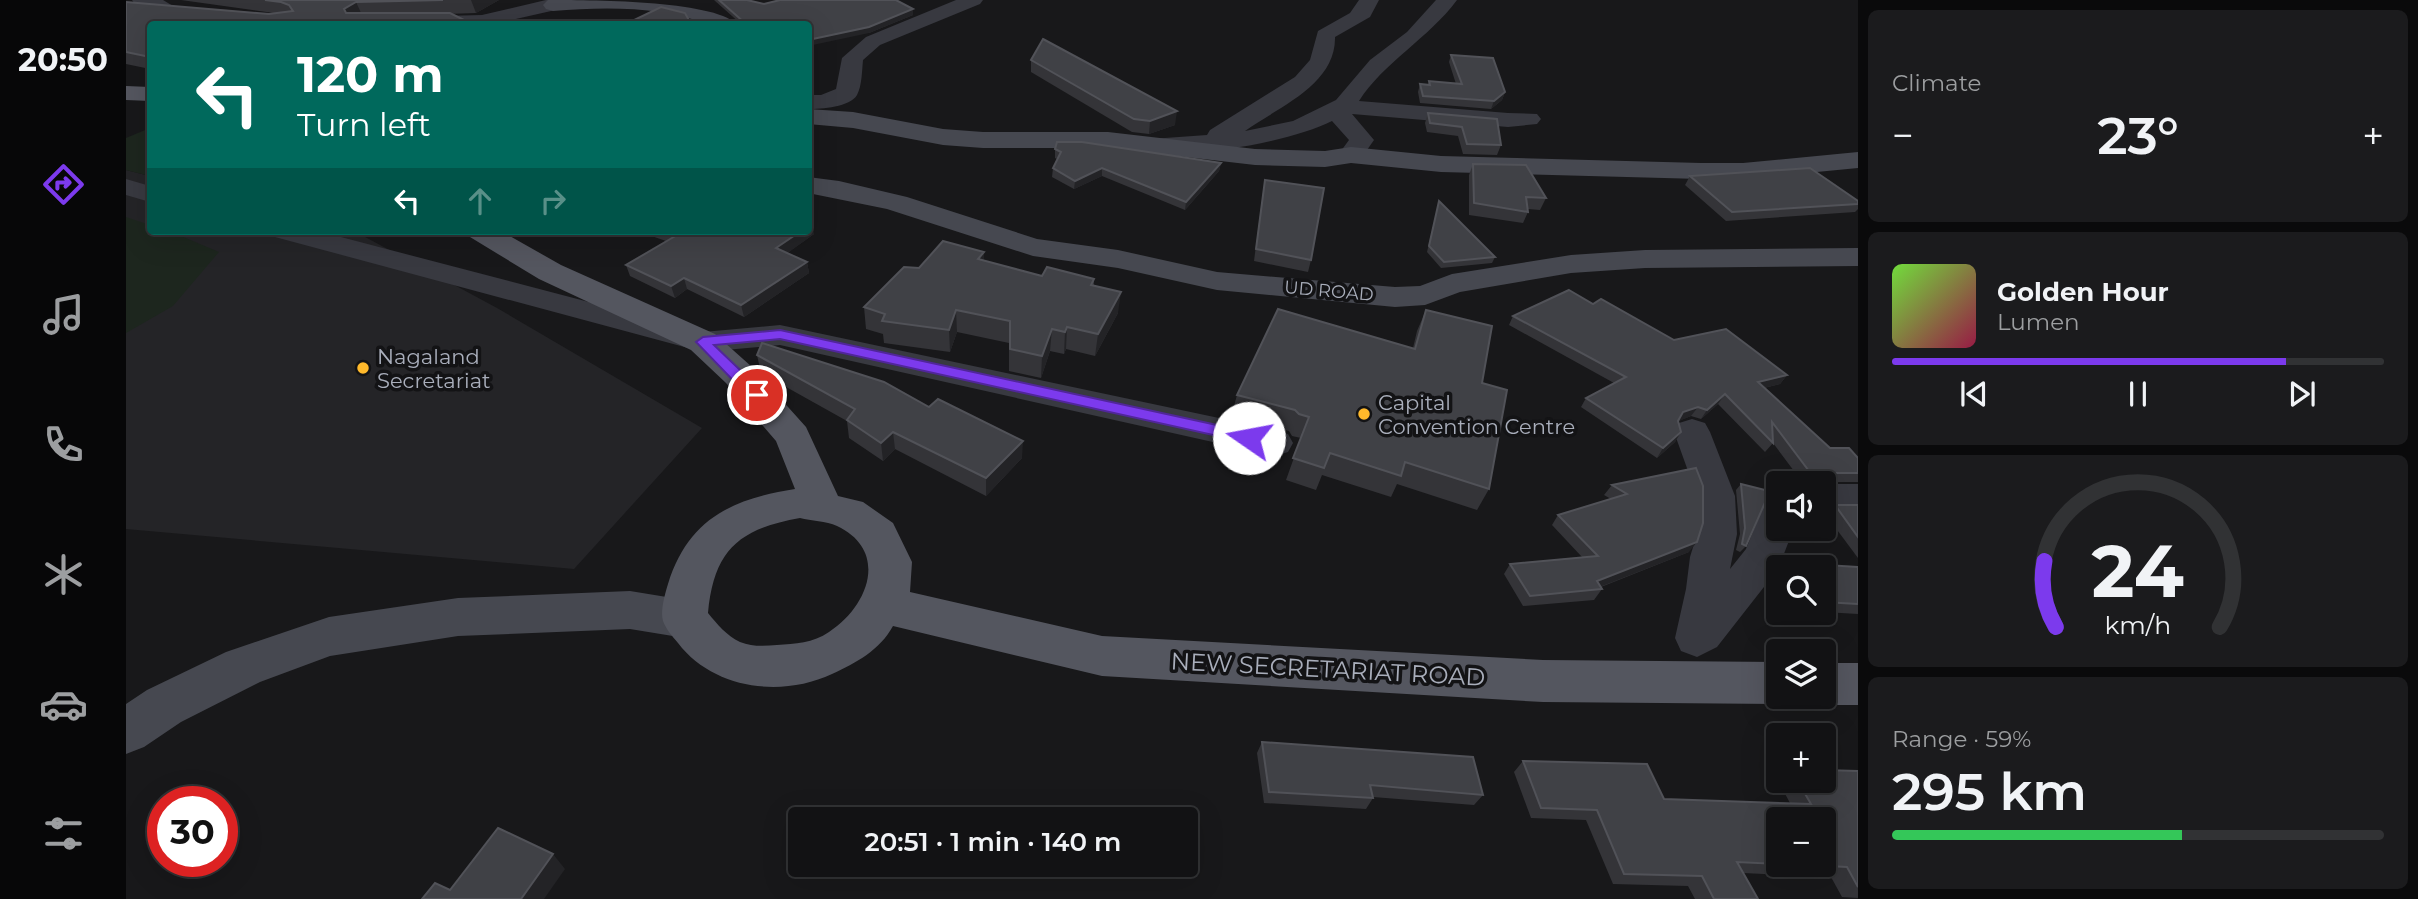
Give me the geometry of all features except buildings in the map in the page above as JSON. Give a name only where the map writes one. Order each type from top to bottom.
[{"type":"main road","points":[[555,3],[636,3],[695,13],[717,21]]},
{"type":"main road","points":[[126,93],[147,94]]},
{"type":"main road","points":[[812,116],[853,120],[943,137],[983,140],[1046,138],[1160,144],[1255,157],[1325,159],[1350,155],[1441,164],[1701,171],[1757,170],[1858,160]]},
{"type":"main road","name":"UD ROAD","points":[[812,186],[897,203],[1033,247],[1118,259],[1217,281],[1395,297],[1425,295],[1452,284],[1571,264],[1645,259],[1858,257]]},
{"type":"main road","points":[[487,235],[550,272],[703,342],[739,375],[793,436],[822,505]]},
{"type":"main road","points":[[126,731],[164,706],[243,667],[330,637],[458,617],[630,610],[685,620],[710,648],[730,659],[753,666],[779,668],[806,664],[831,655],[854,641],[872,624],[884,605],[891,585],[892,566],[887,547],[877,532],[862,519],[844,510],[822,505],[777,506],[755,513],[711,540],[691,574],[685,620]]},
{"type":"main road","name":"NEW SECRETARIAT ROAD","points":[[884,605],[1102,656],[1544,681],[1696,660],[1766,680]]},
{"type":"main road","points":[[1836,684],[1858,684]]},
{"type":"street","points":[[142,0],[185,10]]},
{"type":"street","points":[[812,102],[824,102],[847,93],[853,58],[873,41],[973,0]]},
{"type":"street","points":[[1191,143],[1238,127],[1307,77],[1323,59],[1326,50],[1325,35],[1361,15],[1367,9],[1369,0]]},
{"type":"street","points":[[1342,109],[1378,65],[1414,36],[1447,0]]},
{"type":"street","points":[[482,21],[555,3]]},
{"type":"street","points":[[126,6],[163,6]]},
{"type":"street","points":[[1342,109],[1362,140],[1350,155]]},
{"type":"street","points":[[1160,144],[1222,142],[1298,127],[1342,109],[1508,120],[1529,119]]},
{"type":"street","points":[[126,187],[147,193]]},
{"type":"street","points":[[300,235],[703,342],[780,335],[1275,443]]},
{"type":"street","points":[[1692,432],[1716,496],[1717,534],[1710,556],[1696,660]]},
{"type":"street","points":[[1836,498],[1858,498]]},
{"type":"street","points":[[1696,660],[1764,557],[1769,541]]},
{"type":"shaded area","points":[[147,129],[147,175],[126,170],[126,138]]},
{"type":"shaded area","name":"Nagaland Secretariat","points":[[126,170],[147,175],[147,235],[361,235],[497,308],[702,428],[574,569],[126,529]]},
{"type":"shaded area","points":[[126,217],[147,224],[147,235],[179,235],[219,252],[173,306],[126,333]]},
{"type":"place","name":"Nagaland Secretariat","points":[[363,368]]},
{"type":"place","name":"Capital Convention Centre","points":[[1364,414]]},
{"type":"route","points":[[757,395],[703,342],[780,335],[1249,438]]}]
